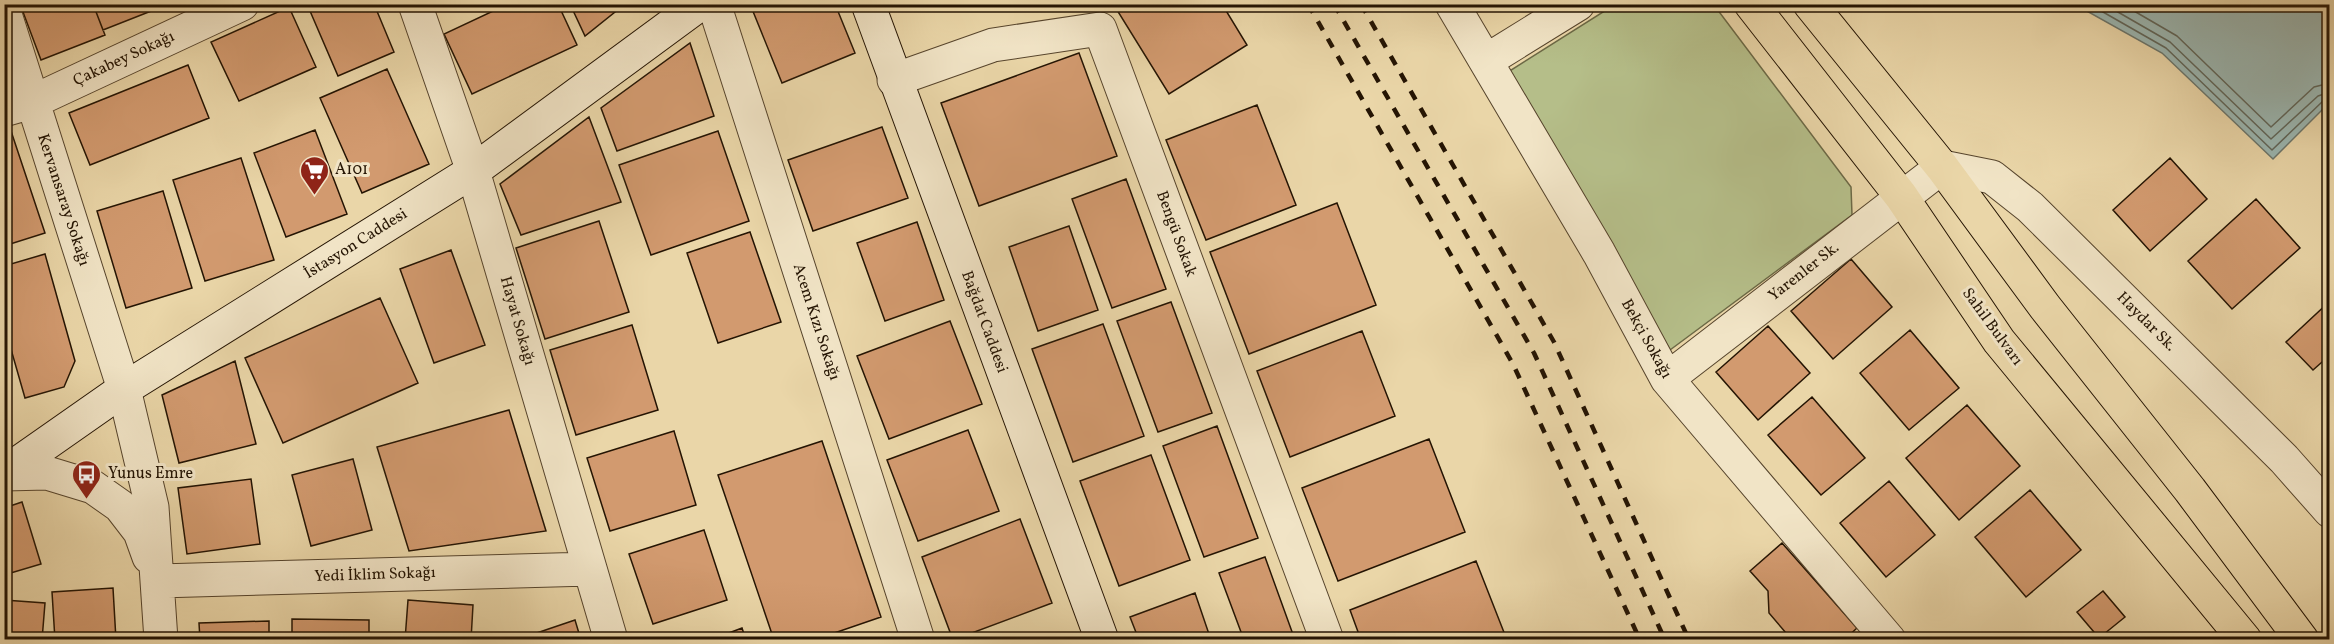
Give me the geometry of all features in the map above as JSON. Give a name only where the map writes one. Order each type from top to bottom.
[{"type":"highway","name":"Sahil Bulvarı","points":[[1751,4],[1901,196],[1999,341],[2245,639]]},
{"type":"highway","points":[[1810,4],[1942,167],[2045,307],[2190,490],[2293,637]]},
{"type":"street","name":"Çakabey Sokağı","points":[[18,106],[242,4]]},
{"type":"street","name":"Hayat Sokağı","points":[[415,4],[473,171],[611,639]]},
{"type":"street","name":"İstasyon Caddesi","points":[[4,473],[124,389],[473,171],[700,4]]},
{"type":"street","name":"Acem Kızı Sokağı","points":[[714,4],[918,639]]},
{"type":"street","name":"Bağdat Caddesi","points":[[868,4],[894,80],[1102,639]]},
{"type":"street","name":"Bekçi Sokağı","points":[[1452,4],[1599,254],[1667,379],[1889,639]]},
{"type":"street","points":[[1486,61],[1578,4]]},
{"type":"street","name":"Kervansaray Sokağı","points":[[4,11],[18,106],[124,389],[152,507],[159,581],[161,639]]},
{"type":"street","name":"Bengü Sokak","points":[[894,80],[993,45],[1100,29],[1327,639]]},
{"type":"street","name":"Yarenler Sk.","points":[[1667,379],[1901,196],[1942,167]]},
{"type":"street","name":"Haydar Sk.","points":[[1942,167],[1992,177],[2030,207],[2284,459],[2330,511]]},
{"type":"street","name":"İstasyon Caddesi","points":[[4,473],[47,473],[93,487],[120,506],[140,532],[159,581]]},
{"type":"street","name":"Yedi İklim Sokağı","points":[[159,581],[591,569]]},
{"type":"green space","points":[[1614,5],[1714,5],[1851,187],[1852,215],[1670,350],[1508,72]]},
{"type":"water","points":[[2076,5],[2329,5],[2329,103],[2273,159],[2162,53]]},
{"type":"building","points":[[20,4],[93,4],[105,35],[41,60]]},
{"type":"building","points":[[93,4],[169,4],[103,30]]},
{"type":"building","points":[[307,4],[374,4],[394,52],[338,76]]},
{"type":"building","points":[[508,4],[558,4],[577,45],[472,94],[444,34]]},
{"type":"building","points":[[570,4],[625,4],[585,36]]},
{"type":"building","points":[[750,4],[835,4],[855,53],[782,83]]},
{"type":"building","points":[[1127,4],[1222,4],[1247,45],[1169,94],[1117,10]]},
{"type":"building","points":[[289,7],[316,67],[239,101],[211,42]]},
{"type":"building","points":[[690,43],[714,116],[617,151],[601,108]]},
{"type":"building","points":[[1079,53],[1117,156],[979,206],[941,103]]},
{"type":"building","points":[[188,65],[209,118],[90,165],[69,113]]},
{"type":"building","points":[[387,69],[429,164],[362,193],[320,98]]},
{"type":"building","points":[[1257,105],[1296,205],[1206,240],[1166,140]]},
{"type":"building","points":[[589,117],[621,202],[521,235],[500,184]]},
{"type":"building","points":[[882,127],[908,198],[813,231],[788,160]]},
{"type":"building","points":[[10,128],[45,233],[4,246],[4,130]]},
{"type":"building","points":[[315,130],[347,214],[286,237],[254,153]]},
{"type":"building","points":[[718,131],[749,221],[651,255],[619,165]]},
{"type":"building","points":[[241,158],[274,260],[205,281],[173,180]]},
{"type":"building","points":[[2170,158],[2207,199],[2150,251],[2113,210]]},
{"type":"building","points":[[1126,179],[1166,289],[1112,308],[1072,199]]},
{"type":"building","points":[[163,191],[192,288],[126,308],[97,211]]},
{"type":"building","points":[[2256,199],[2300,248],[2232,309],[2188,261]]},
{"type":"building","points":[[1337,203],[1376,305],[1249,354],[1210,252]]},
{"type":"building","points":[[599,221],[629,312],[545,339],[516,248]]},
{"type":"building","points":[[917,222],[944,300],[885,321],[857,243]]},
{"type":"building","points":[[1069,226],[1098,310],[1038,331],[1009,247]]},
{"type":"building","points":[[750,232],[781,322],[718,343],[687,253]]},
{"type":"building","points":[[451,250],[485,345],[434,363],[400,269]]},
{"type":"building","points":[[45,254],[75,361],[64,387],[25,398],[4,325],[4,266]]},
{"type":"building","points":[[1851,259],[1892,307],[1833,359],[1791,311]]},
{"type":"building","points":[[380,298],[418,383],[283,443],[245,358]]},
{"type":"building","points":[[2330,301],[2330,355],[2313,370],[2286,342]]},
{"type":"building","points":[[1171,302],[1212,413],[1158,432],[1117,321]]},
{"type":"building","points":[[950,321],[982,404],[889,439],[857,356]]},
{"type":"building","points":[[1103,324],[1144,436],[1073,462],[1032,349]]},
{"type":"building","points":[[632,325],[658,410],[576,435],[550,350]]},
{"type":"building","points":[[1768,326],[1810,373],[1758,420],[1716,372]]},
{"type":"building","points":[[1910,330],[1959,388],[1909,430],[1860,373]]},
{"type":"building","points":[[1362,331],[1395,416],[1290,457],[1257,371]]},
{"type":"building","points":[[235,361],[256,444],[179,463],[162,395]]},
{"type":"building","points":[[1812,397],[1865,458],[1821,495],[1768,435]]},
{"type":"building","points":[[1967,405],[2020,466],[1959,520],[1906,458]]},
{"type":"building","points":[[509,410],[546,531],[409,551],[377,447]]},
{"type":"building","points":[[1217,426],[1258,538],[1204,557],[1163,446]]},
{"type":"building","points":[[968,430],[999,511],[918,541],[887,460]]},
{"type":"building","points":[[674,431],[696,505],[610,531],[587,458]]},
{"type":"building","points":[[1429,439],[1465,532],[1338,581],[1302,488]]},
{"type":"building","points":[[822,441],[881,617],[814,640],[774,640],[718,475]]},
{"type":"building","points":[[1151,455],[1190,560],[1119,586],[1080,481]]},
{"type":"building","points":[[353,459],[372,530],[311,546],[292,475]]},
{"type":"building","points":[[251,479],[260,544],[187,554],[178,488]]},
{"type":"building","points":[[1889,481],[1935,535],[1886,577],[1840,523]]},
{"type":"building","points":[[2030,490],[2081,550],[2026,597],[1975,537]]},
{"type":"building","points":[[22,502],[41,564],[4,575],[4,508]]},
{"type":"building","points":[[1020,519],[1052,603],[953,640],[922,557]]},
{"type":"building","points":[[704,530],[727,600],[653,624],[629,554]]},
{"type":"building","points":[[1782,543],[1857,628],[1844,640],[1792,640],[1769,613],[1768,591],[1750,571]]},
{"type":"building","points":[[1265,557],[1295,640],[1244,640],[1219,573]]},
{"type":"building","points":[[1476,561],[1507,640],[1361,640],[1350,610]]},
{"type":"building","points":[[113,588],[116,640],[55,640],[52,592]]},
{"type":"building","points":[[2103,591],[2125,617],[2099,638],[2077,612]]},
{"type":"building","points":[[1195,593],[1211,640],[1139,640],[1130,617]]},
{"type":"building","points":[[4,600],[45,603],[42,640],[4,640]]},
{"type":"building","points":[[408,600],[473,605],[471,640],[405,640]]},
{"type":"building","points":[[292,619],[369,620],[369,640],[292,640]]},
{"type":"building","points":[[575,620],[581,640],[516,640]]},
{"type":"building","points":[[269,621],[269,640],[200,640],[199,623]]},
{"type":"building","points":[[742,628],[746,640],[710,640]]},
{"type":"railway","points":[[1308,4],[1513,364],[1640,640]]},
{"type":"railway","points":[[1334,4],[1534,353],[1665,640]]},
{"type":"railway","points":[[1361,4],[1554,342],[1689,640]]},
{"type":"place","name":"A101","points":[[314,196]]},
{"type":"place","name":"Yunus Emre","points":[[87,500]]}]
